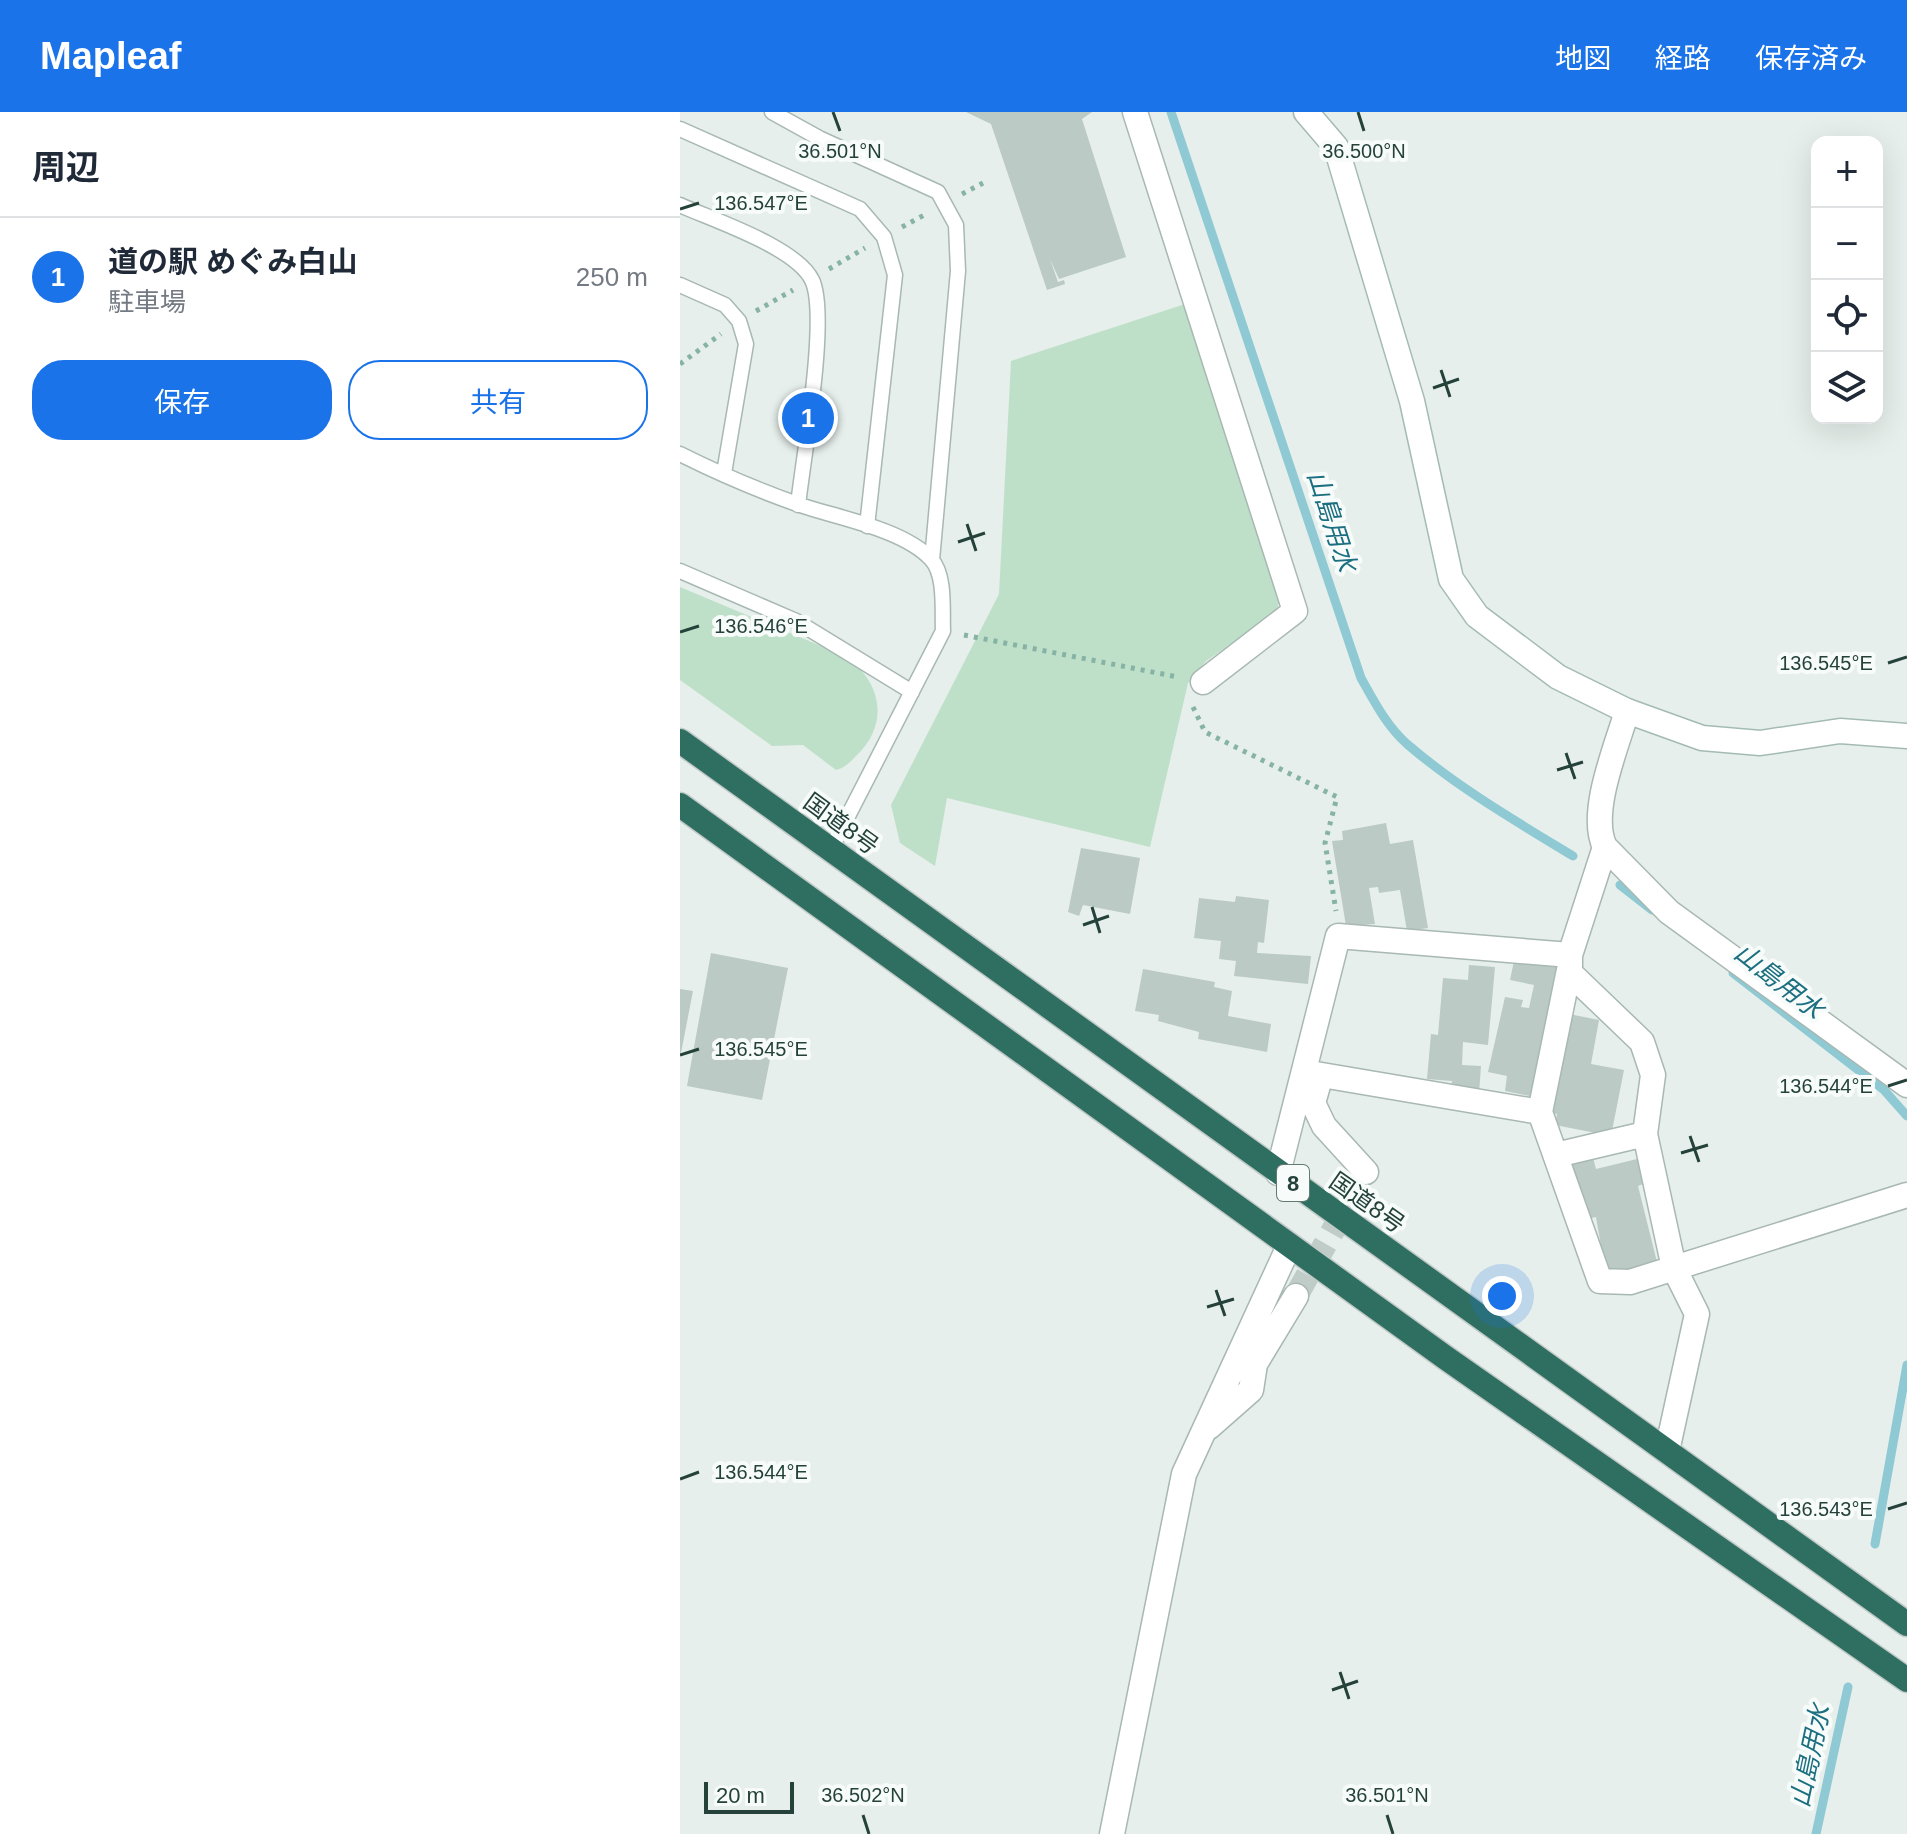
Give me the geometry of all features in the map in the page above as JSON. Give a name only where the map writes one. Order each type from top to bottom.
[{"type":"highway","name":"国道8号","points":[[680,741],[1907,1624]]},
{"type":"highway","name":"8","points":[[680,805],[1289,1246],[1907,1680]]},
{"type":"street","points":[[1135,112],[1295,611],[1190,686]]},
{"type":"street","points":[[1306,112],[1336,147],[1412,401],[1451,579],[1477,616],[1546,669],[1627,711],[1702,738],[1760,743],[1840,731],[1907,736]]},
{"type":"street","points":[[1627,711],[1602,794],[1600,838],[1605,847],[1669,912],[1907,1085]]},
{"type":"street","points":[[1605,847],[1570,960],[1540,1112],[1600,1281],[1630,1282],[1907,1195]]},
{"type":"street","points":[[1278,1173],[1312,1073],[1338,936],[1570,960]]},
{"type":"street","points":[[1570,960],[1570,973],[1642,1042],[1653,1075],[1645,1134],[1674,1268],[1697,1314],[1667,1451]]},
{"type":"street","points":[[1312,1073],[1540,1112]]},
{"type":"street","points":[[1312,1073],[1313,1103],[1324,1126],[1366,1172]]},
{"type":"street","points":[[1556,1155],[1645,1134]]},
{"type":"street","points":[[1112,1834],[1184,1474],[1289,1246]]},
{"type":"street","points":[[1202,1433],[1251,1390],[1255,1364],[1296,1296]]},
{"type":"lane","points":[[772,112],[819,138],[938,192],[956,225],[958,271],[932,560],[942,590],[943,631],[830,851]]},
{"type":"lane","points":[[680,129],[860,209],[884,237],[895,275],[867,526]]},
{"type":"lane","points":[[680,205],[783,252],[812,279],[820,314],[798,505]]},
{"type":"lane","points":[[680,285],[725,305],[739,321],[746,344],[724,473]]},
{"type":"lane","points":[[680,454],[798,505],[867,526],[909,544],[932,560]]},
{"type":"lane","points":[[680,571],[796,621],[912,692]]},
{"type":"path","points":[[943,631],[1190,686],[1205,732],[1337,797],[1325,843],[1338,936]]},
{"type":"green space","points":[[1185,304],[1281,595],[1276,613],[1206,661],[1188,683],[1150,847],[947,798],[935,866],[900,843],[891,805],[999,594],[1011,361]]},
{"type":"green space","points":[[680,587],[845,656],[857,666],[874,691],[877,704],[874,731],[867,744],[845,766],[836,770],[803,745],[772,746],[680,680]]},
{"type":"building","points":[[966,112],[1092,112],[1082,119],[1126,257],[1059,279],[1050,259],[1058,282],[1064,280],[1065,284],[1047,290],[991,124]]},
{"type":"building","points":[[1386,823],[1390,844],[1413,840],[1428,928],[1407,931],[1400,890],[1379,893],[1378,887],[1369,888],[1375,924],[1346,926],[1332,841],[1343,840],[1342,831]]},
{"type":"building","points":[[1081,848],[1140,858],[1130,914],[1083,905],[1079,916],[1068,912]]},
{"type":"building","points":[[1236,896],[1269,900],[1264,943],[1258,942],[1257,953],[1311,956],[1308,984],[1234,976],[1236,961],[1219,959],[1221,941],[1194,938],[1199,898],[1235,902]]},
{"type":"building","points":[[711,953],[788,968],[762,1100],[687,1086]]},
{"type":"building","points":[[1515,956],[1559,965],[1530,1096],[1505,1091],[1507,1076],[1488,1072],[1505,997],[1523,1000],[1521,1007],[1529,1008],[1534,985],[1510,980]]},
{"type":"building","points":[[1469,965],[1495,967],[1488,1045],[1463,1042],[1462,1065],[1481,1066],[1479,1094],[1451,1091],[1452,1081],[1427,1079],[1431,1034],[1438,1035],[1443,978],[1468,980]]},
{"type":"building","points":[[1143,969],[1215,982],[1214,987],[1232,991],[1228,1016],[1271,1024],[1267,1052],[1198,1039],[1199,1032],[1158,1021],[1159,1015],[1135,1011]]},
{"type":"building","points":[[680,989],[693,991],[681,1053],[680,1053]]},
{"type":"building","points":[[1564,1013],[1599,1020],[1591,1064],[1624,1070],[1611,1136],[1555,1125],[1557,1114],[1550,1113]]},
{"type":"building","points":[[1592,1154],[1596,1169],[1637,1159],[1643,1184],[1638,1186],[1657,1262],[1606,1275],[1596,1217],[1587,1219],[1568,1160]]},
{"type":"waterway","name":"山島用水","points":[[1171,112],[1361,678],[1387,721],[1426,760],[1573,856]]},
{"type":"waterway","name":"山島用水","points":[[1620,885],[1652,910]]},
{"type":"waterway","name":"山島用水","points":[[1733,973],[1884,1090],[1907,1116]]},
{"type":"waterway","name":"山島用水","points":[[1875,1544],[1907,1365]]},
{"type":"waterway","name":"山島用水","points":[[1816,1834],[1848,1687]]},
{"type":"tunnel","points":[[1296,1296],[1366,1172]]},
{"type":"place","name":"道の駅 めぐみ白山","points":[[808,418]]}]
